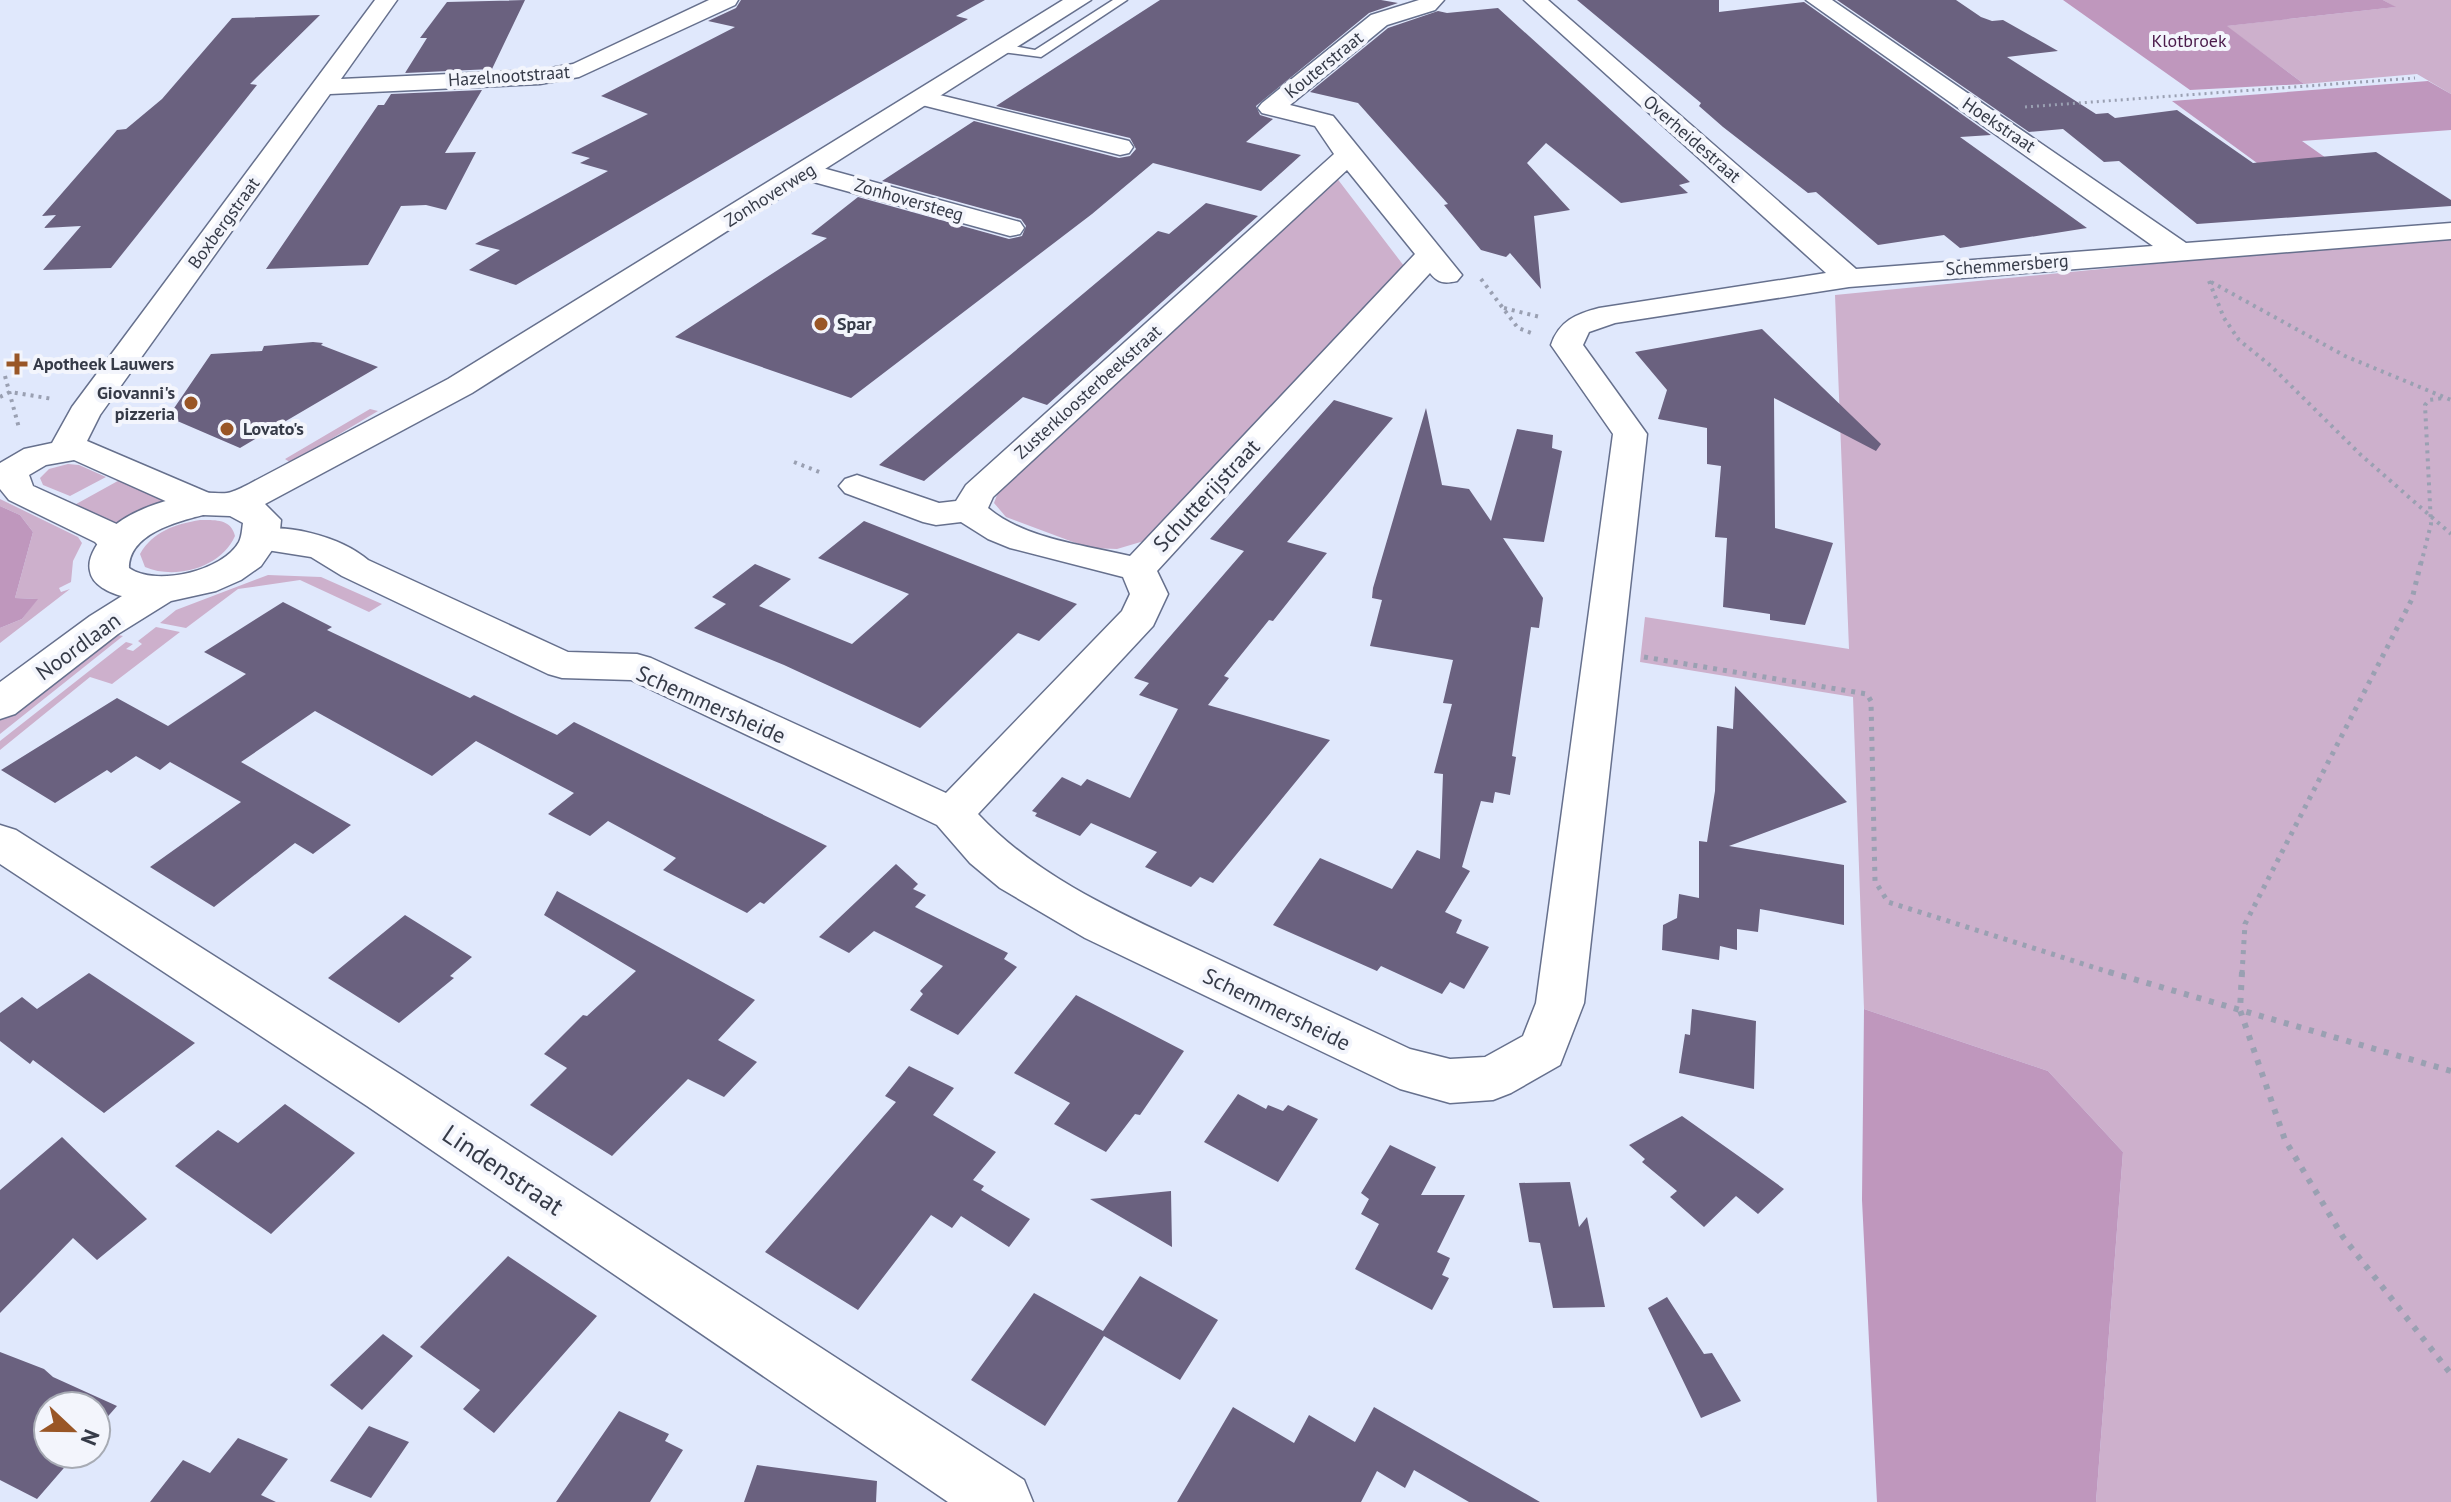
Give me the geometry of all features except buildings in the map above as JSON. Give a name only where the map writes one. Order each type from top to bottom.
[{"type":"street","name":"Boxbergstraat","points":[[66,449],[84,414],[386,0]]},
{"type":"street","name":"Hazelnootstraat","points":[[323,87],[540,77],[579,70],[727,0]]},
{"type":"street","name":"Zonhoverweg","points":[[240,517],[305,489],[385,446],[419,423],[460,386],[808,172],[1079,0]]},
{"type":"street","name":"Kouterstraat","points":[[1433,0],[1427,5],[1379,20],[1271,108],[1324,121],[1438,265]]},
{"type":"street","name":"Overheidestraat","points":[[1535,0],[1849,278]]},
{"type":"street","name":"Hoekstraat","points":[[1817,0],[2179,252]]},
{"type":"street","points":[[923,98],[1120,147]]},
{"type":"street","name":"Zusterkloosterbeekstraat","points":[[969,510],[978,492],[1348,155]]},
{"type":"street","name":"Zonhoversteeg","points":[[808,172],[1010,228]]},
{"type":"street","name":"Schemmersberg","points":[[1553,330],[1615,314],[1849,278],[2451,231]]},
{"type":"street","name":"Schutterijstraat","points":[[952,814],[1139,617],[1149,594],[1138,569],[1438,265]]},
{"type":"street","name":"Schemmersheide","points":[[235,566],[355,568],[562,665],[637,667],[952,814],[986,851],[1016,876],[1101,925],[1400,1068],[1450,1081],[1493,1078],[1542,1050],[1560,1003],[1630,434],[1553,330]]},
{"type":"street","points":[[116,562],[108,534],[21,493],[15,485],[11,460],[66,449],[93,454],[240,517]]},
{"type":"street","points":[[857,486],[936,514],[969,510],[978,521],[1056,550],[1138,569]]},
{"type":"street","name":"Schemmersheide","points":[[240,517],[332,551],[346,558],[355,568]]},
{"type":"street","name":"Noordlaan","points":[[0,683],[78,618],[116,562],[154,518],[240,517],[251,553],[235,566],[185,587],[159,591],[133,589],[116,562]]},
{"type":"street","name":"Noordlaan","points":[[0,704],[104,625],[159,591]]},
{"type":"street","name":"Lindenstraat","points":[[0,842],[385,1091],[1002,1502]]},
{"type":"lane","points":[[1002,48],[1037,54],[1121,0]]},
{"type":"path","points":[[1978,110],[2415,78]]},
{"type":"path","points":[[1478,275],[1518,328],[1553,330]]},
{"type":"path","points":[[2451,400],[2345,356],[2287,327],[2208,281],[2224,318],[2239,340],[2271,366],[2361,455],[2451,534]]},
{"type":"path","points":[[1503,308],[1553,330]]},
{"type":"path","points":[[5,376],[10,392],[11,460]]},
{"type":"path","points":[[0,397],[10,392],[54,399]]},
{"type":"path","points":[[2444,398],[2429,400],[2425,405],[2432,516],[2412,599],[2245,924],[2240,1010],[2285,1140],[2343,1237],[2451,1374]]},
{"type":"path","points":[[794,462],[820,472]]},
{"type":"path","points":[[1642,657],[1867,694],[1871,701],[1875,881],[1888,902],[2451,1071]]},
{"type":"shaded area","points":[[2383,0],[2451,0],[2451,94],[2417,74],[2304,84],[2226,26],[2395,7]]},
{"type":"shaded area","points":[[1336,177],[1404,266],[1144,541],[1117,549],[1089,548],[1006,517],[994,503],[1002,482]]},
{"type":"shaded area","points":[[2451,239],[2451,1502],[2096,1502],[2123,1152],[2048,1071],[1864,1009],[1853,697],[1640,662],[1645,617],[1849,649],[1835,295],[2225,257]]},
{"type":"shaded area","points":[[370,409],[378,411],[291,463],[285,459]]},
{"type":"shaded area","points":[[68,464],[79,465],[106,477],[70,496],[43,485],[40,478],[49,469]]},
{"type":"shaded area","points":[[125,477],[172,497],[124,518],[111,528],[69,508]]},
{"type":"shaded area","points":[[0,499],[78,537],[82,543],[73,561],[71,582],[59,588],[61,592],[70,589],[0,643],[0,628],[22,619],[37,599],[15,598],[33,532],[20,515],[0,506]]},
{"type":"shaded area","points":[[200,520],[226,523],[233,530],[235,536],[219,556],[183,571],[157,571],[145,567],[140,554],[158,534],[174,526]]},
{"type":"shaded area","points":[[268,575],[321,577],[382,604],[369,612],[300,580],[238,589],[186,628],[160,623],[176,610]]},
{"type":"shaded area","points":[[156,627],[180,632],[112,684],[90,677],[0,750],[0,741],[126,642],[133,644],[126,649],[133,651],[142,644],[138,641]]},
{"type":"shaded area","points":[[105,632],[123,636],[0,734],[0,718]]},
{"type":"green space","name":"Klotbroek","points":[[2063,0],[2383,0],[2396,7],[2227,26],[2304,84],[2190,90]]},
{"type":"green space","points":[[2428,81],[2451,94],[2451,130],[2302,141],[2326,158],[2257,163],[2172,101]]},
{"type":"green space","points":[[0,506],[20,515],[33,532],[15,598],[38,599],[22,619],[0,628]]},
{"type":"green space","points":[[1864,1009],[2048,1071],[2123,1152],[2096,1502],[1877,1502],[1862,1200]]},
{"type":"place","name":"Spar","points":[[821,324]]},
{"type":"place","name":"Apotheek Lauwers","points":[[17,364]]},
{"type":"place","name":"Giovanni's pizzeria","points":[[191,403]]},
{"type":"place","name":"Lovato's","points":[[227,429]]}]
